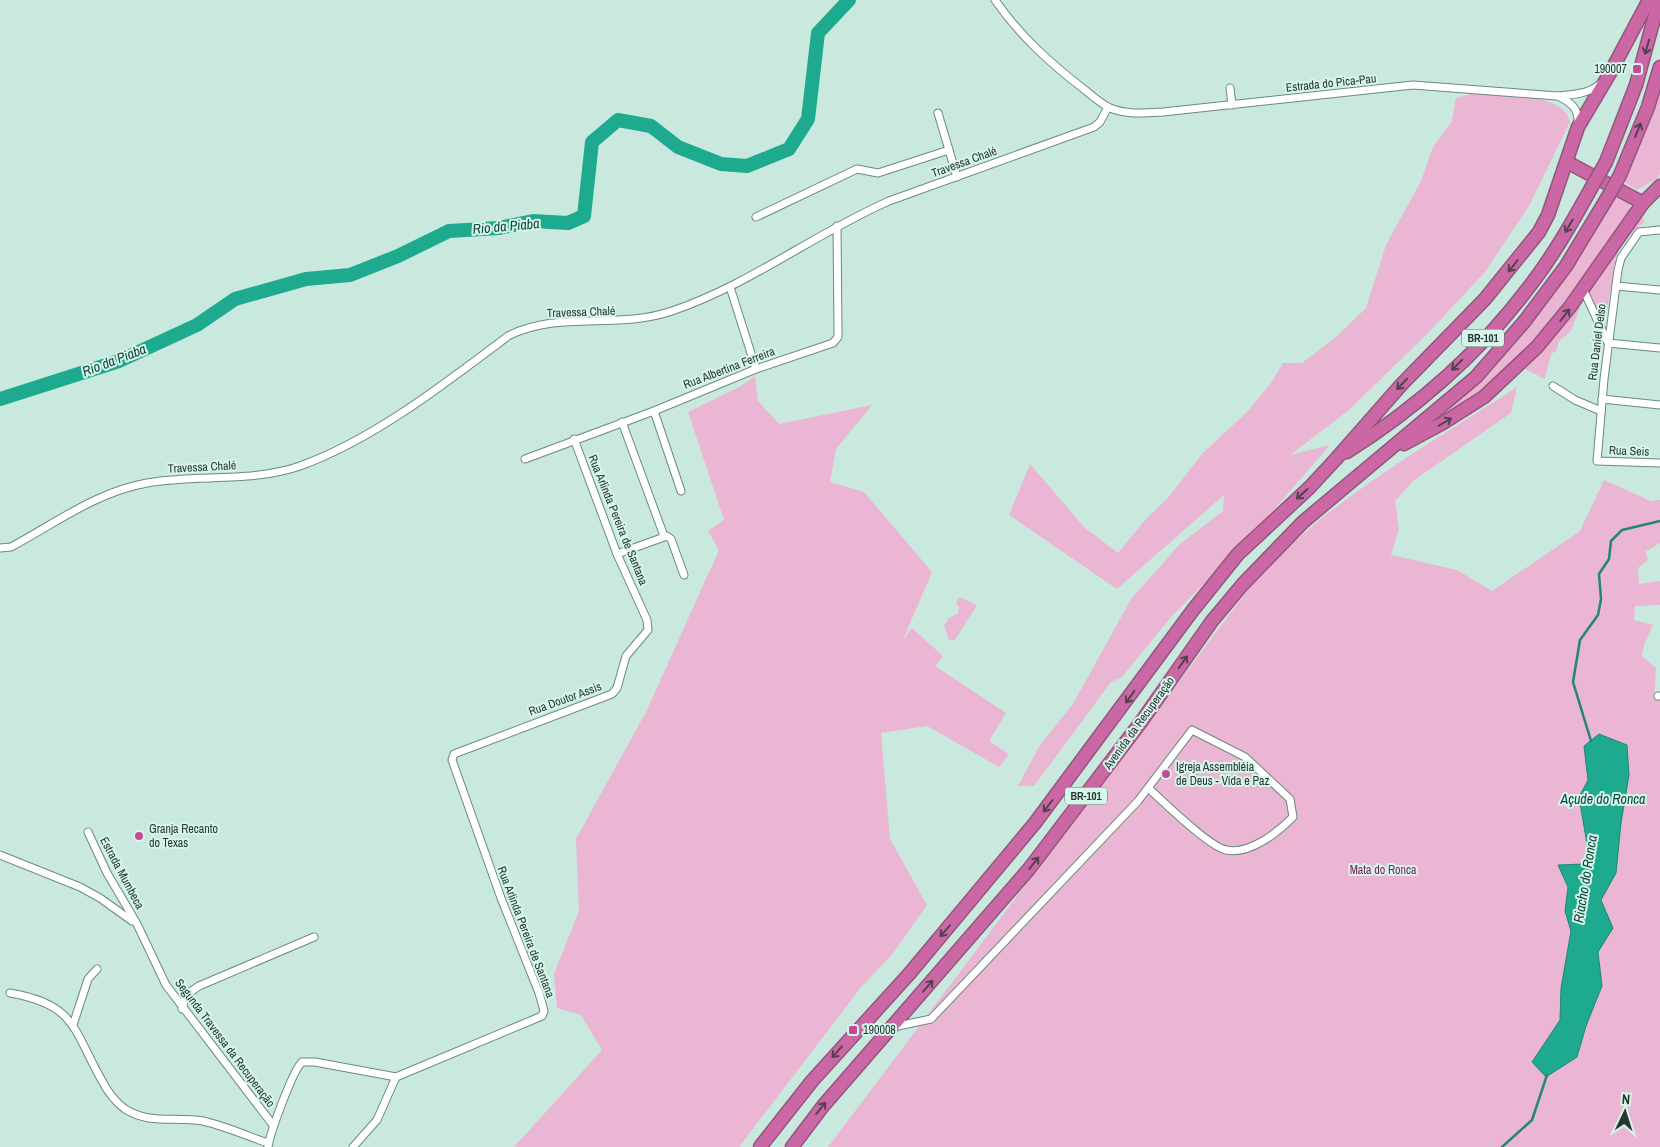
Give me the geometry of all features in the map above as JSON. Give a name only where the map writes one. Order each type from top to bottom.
[{"type":"highway","points":[[1336,459],[1386,402],[1485,299],[1540,232],[1567,162],[1578,127],[1610,73],[1649,0]]},
{"type":"highway","name":"BR-101","points":[[760,1147],[783,1116],[922,959],[1026,834],[1193,610],[1238,554],[1309,488],[1336,459],[1382,429],[1411,407],[1457,366],[1529,287],[1547,261],[1606,162],[1636,84],[1659,0]]},
{"type":"highway","name":"BR-101","points":[[1386,453],[1476,377],[1524,322],[1566,266],[1620,175],[1648,107],[1660,66]]},
{"type":"highway","points":[[1567,162],[1643,203]]},
{"type":"highway","points":[[1386,453],[1443,423],[1484,397],[1537,348],[1583,289],[1643,203],[1660,186]]},
{"type":"highway","name":"Avenida da Recuperação","points":[[792,1147],[823,1106],[1029,869],[1141,722],[1212,621],[1243,584],[1302,522],[1386,453]]},
{"type":"street","points":[[995,0],[1028,42],[1056,67],[1108,107]]},
{"type":"street","name":"Estrada do Pica-Pau","points":[[1108,107],[1138,113],[1232,105],[1412,85],[1557,96],[1574,94],[1595,88],[1610,73]]},
{"type":"street","points":[[1230,88],[1232,105]]},
{"type":"street","points":[[1557,96],[1569,101],[1574,107],[1578,116],[1578,127]]},
{"type":"street","name":"Travessa Chalé","points":[[0,548],[11,547],[92,500],[113,491],[147,482],[248,476],[278,472],[301,466],[388,422],[508,336],[521,329],[553,322],[630,321],[652,318],[730,287],[837,226],[888,201],[1086,131],[1100,122],[1108,107]]},
{"type":"street","points":[[938,113],[957,177]]},
{"type":"street","points":[[756,217],[857,169],[878,173],[949,150]]},
{"type":"street","name":"Rua Albertina Ferreira","points":[[524,459],[836,340],[838,331],[837,226]]},
{"type":"street","name":"Rua Daniel Delso","points":[[1597,461],[1608,344],[1622,258],[1639,232],[1660,230]]},
{"type":"street","points":[[1616,286],[1660,290]]},
{"type":"street","points":[[730,287],[739,310],[756,369]]},
{"type":"street","points":[[1583,289],[1608,344],[1660,348]]},
{"type":"street","points":[[1553,386],[1575,400],[1601,411]]},
{"type":"street","points":[[1602,399],[1660,405]]},
{"type":"street","points":[[654,411],[681,491]]},
{"type":"street","points":[[622,422],[665,536],[671,539],[684,575]]},
{"type":"street","name":"Rua Arlinda Pereira de Santana","points":[[574,439],[617,554],[642,609]]},
{"type":"street","name":"Rua Seis","points":[[1597,461],[1660,464]]},
{"type":"street","points":[[617,554],[665,536]]},
{"type":"street","name":"Rua Doutor Assis","points":[[463,750],[612,694],[617,688],[626,656],[648,630],[647,620],[642,609]]},
{"type":"street","points":[[893,1027],[931,1019],[1148,788],[1192,730],[1245,757],[1290,799],[1293,817],[1280,831],[1245,849],[1226,850],[1211,842],[1148,788]]},
{"type":"street","name":"Rua Arlinda Pereira de Santana","points":[[396,1077],[535,1020],[542,1016],[544,1010],[452,763],[452,756],[463,750]]},
{"type":"street","name":"Estrada Mumbeca","points":[[88,832],[107,874],[137,924]]},
{"type":"street","name":"Segunda Travessa da Recuperação","points":[[0,854],[80,887],[100,898],[137,924],[166,985],[182,1009],[231,1068],[273,1125]]},
{"type":"street","points":[[182,1009],[186,995],[199,986],[314,937]]},
{"type":"street","points":[[73,1025],[88,979],[97,969]]},
{"type":"street","points":[[10,993],[44,1000],[57,1008],[73,1025],[110,1094],[118,1103],[134,1115],[155,1120],[204,1121],[268,1145]]},
{"type":"street","name":"Segunda Travessa da Recuperação","points":[[268,1145],[273,1125],[299,1065],[307,1061],[396,1077]]},
{"type":"street","points":[[353,1147],[377,1120],[396,1077]]},
{"type":"green space","points":[[1660,90],[1660,173],[1658,178],[1637,190],[1622,181]]},
{"type":"green space","points":[[1475,93],[1530,97],[1557,105],[1566,112],[1570,122],[1529,206],[1485,272],[1429,332],[1349,410],[1290,455],[1330,445],[1251,536],[1171,617],[1122,677],[1111,682],[1034,786],[1018,786],[1040,745],[1073,704],[1131,599],[1180,544],[1223,511],[1224,495],[1117,589],[1009,515],[1030,464],[1084,527],[1118,553],[1146,519],[1167,499],[1202,454],[1248,411],[1271,383],[1283,363],[1302,363],[1336,337],[1366,308],[1386,245],[1421,181],[1433,147],[1452,121],[1456,98]]},
{"type":"green space","points":[[1660,183],[1660,192],[1642,213],[1644,222],[1622,242],[1616,257],[1606,317],[1602,318],[1587,290],[1621,239],[1639,194]]},
{"type":"green space","points":[[1618,194],[1630,203],[1630,214],[1575,292],[1521,359],[1481,397],[1420,432],[1496,361],[1570,272]]},
{"type":"green space","points":[[1581,304],[1571,331],[1559,341],[1556,351],[1551,354],[1545,379],[1525,369]]},
{"type":"green space","points":[[755,376],[758,401],[779,424],[872,405],[836,449],[830,482],[864,492],[932,572],[902,642],[912,628],[943,656],[935,666],[1006,713],[989,741],[1009,754],[999,767],[927,726],[881,733],[890,839],[927,905],[891,956],[862,986],[739,1147],[514,1147],[602,1050],[581,1015],[557,1008],[554,974],[579,911],[576,839],[647,710],[719,550],[708,531],[724,520],[688,412],[741,386]]},
{"type":"green space","name":"Mata do Ronca","points":[[1517,387],[1511,413],[1413,481],[1395,501],[1399,529],[1391,555],[1457,570],[1492,591],[1580,531],[1604,480],[1651,501],[1660,500],[1660,543],[1645,552],[1648,560],[1638,568],[1639,584],[1660,581],[1660,605],[1635,606],[1634,620],[1653,625],[1644,645],[1642,656],[1656,668],[1654,699],[1660,700],[1660,1147],[828,1147],[1257,578],[1309,529],[1350,497],[1397,464]]},
{"type":"green space","points":[[959,597],[977,605],[955,640],[949,640],[944,626],[949,618],[958,614],[959,607],[956,603]]},
{"type":"water","name":"Açude do Ronca","points":[[1599,734],[1627,745],[1629,775],[1621,823],[1616,873],[1601,900],[1613,928],[1598,952],[1602,986],[1586,1026],[1577,1057],[1546,1077],[1532,1062],[1560,1020],[1561,988],[1571,931],[1565,911],[1568,887],[1558,865],[1584,864],[1587,844],[1579,797],[1588,780],[1584,746]]},
{"type":"waterway","name":"Rio da Piaba","points":[[0,399],[119,361],[197,325],[235,299],[306,279],[350,275],[398,256],[449,231],[499,228],[533,221],[568,223],[584,216],[592,142],[618,120],[651,126],[678,147],[721,164],[747,166],[789,149],[808,119],[818,33],[849,0]]},
{"type":"waterway","name":"Riacho do Ronca","points":[[1591,741],[1573,682],[1580,640],[1598,615],[1601,599],[1599,574],[1609,559],[1611,541],[1622,530],[1660,521]]},
{"type":"waterway","name":"Riacho do Ronca","points":[[1502,1147],[1532,1120],[1547,1075]]},
{"type":"place","name":"190007","points":[[1637,69]]},
{"type":"place","name":"Igreja Assembléia de Deus - Vida e Paz","points":[[1166,774]]},
{"type":"place","name":"Granja Recanto do Texas","points":[[139,836]]},
{"type":"place","name":"190008","points":[[853,1030]]}]
